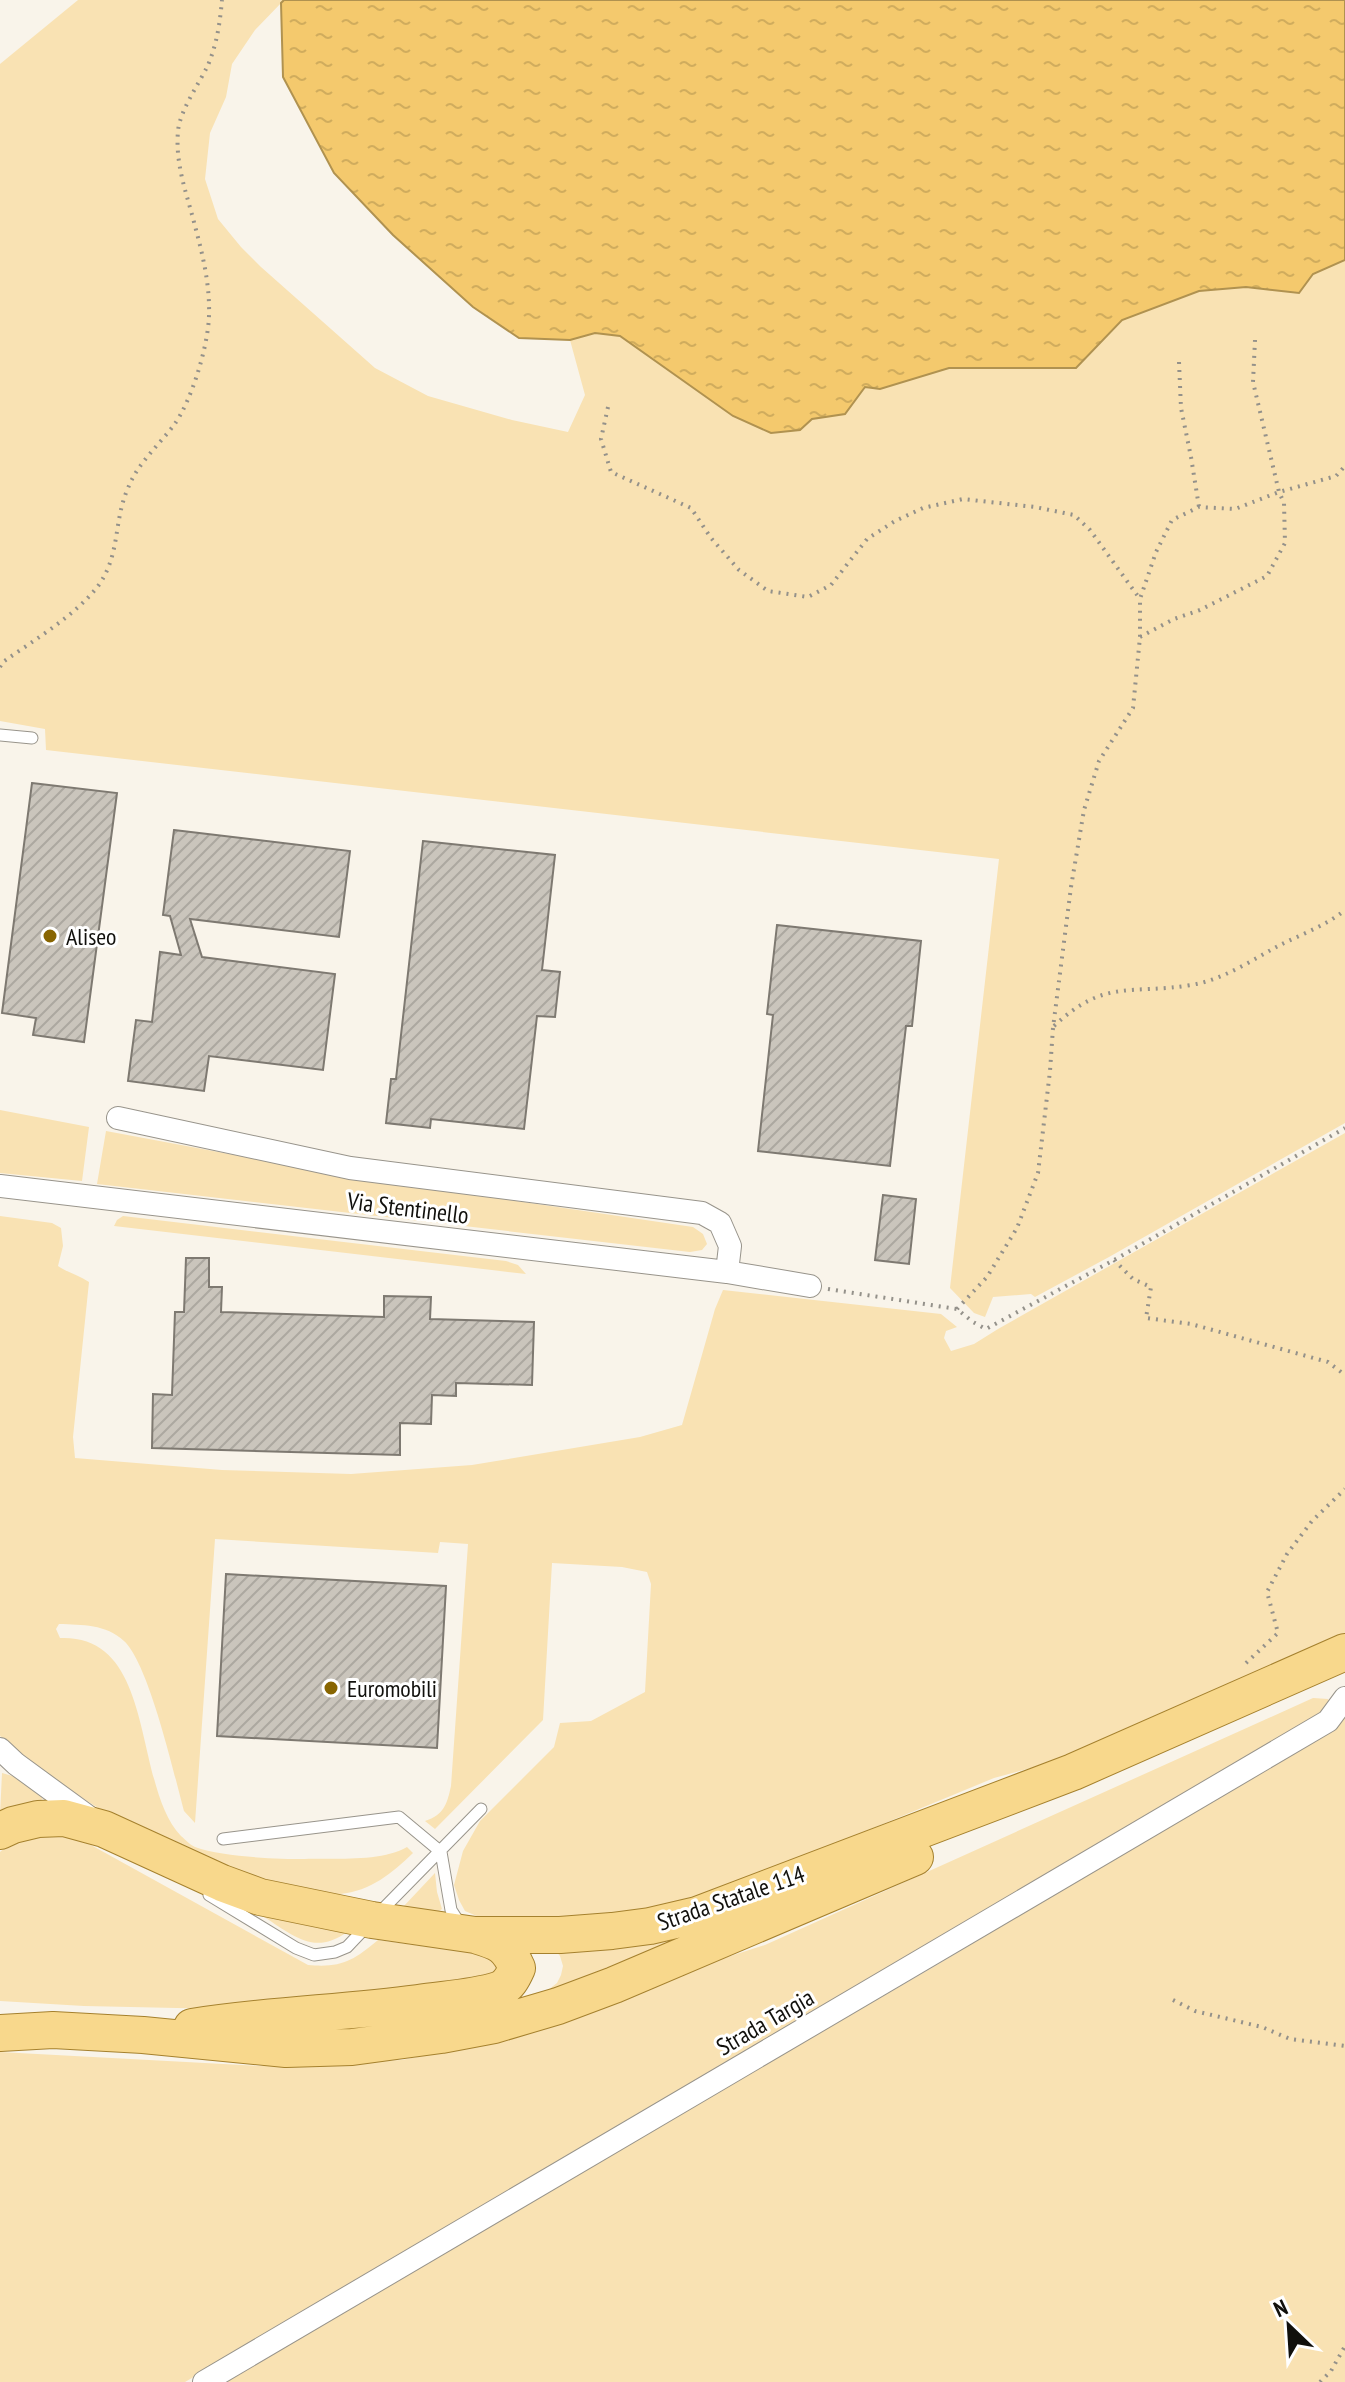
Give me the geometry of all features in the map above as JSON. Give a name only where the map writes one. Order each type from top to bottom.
[{"type":"main road","name":"Strada Statale 114","points":[[0,1831],[38,1819],[64,1818],[112,1833],[260,1897],[372,1920],[475,1935],[560,1935],[650,1926],[697,1915],[1073,1772],[1345,1652]]},
{"type":"main road","name":"Strada Statale 114","points":[[0,2033],[53,2030],[143,2035],[286,2049],[352,2047],[494,2025],[614,1985],[1345,1669]]},
{"type":"main road","points":[[143,2035],[239,2019],[365,2010],[501,1989],[513,1978],[517,1968],[511,1953],[500,1943],[475,1935]]},
{"type":"main road","points":[[0,2016],[53,2030]]},
{"type":"street","points":[[118,1118],[350,1168],[702,1213],[720,1223],[730,1246],[727,1272]]},
{"type":"street","name":"Via Stentinello","points":[[0,1186],[727,1272],[810,1286]]},
{"type":"street","points":[[0,1200],[95,1197]]},
{"type":"street","name":"Strada Targia","points":[[204,2382],[1315,1729],[1328,1721],[1345,1698]]},
{"type":"street","points":[[0,1749],[112,1833]]},
{"type":"lane","points":[[0,735],[32,738]]},
{"type":"lane","points":[[198,1887],[296,1948],[314,1955],[335,1952],[347,1947],[481,1809]]},
{"type":"lane","points":[[223,1839],[399,1817],[441,1852],[451,1910],[460,1924],[475,1935]]},
{"type":"lane","points":[[112,1833],[185,1879]]},
{"type":"path","points":[[0,667],[85,601],[97,587],[114,554],[127,489],[139,467],[175,424],[192,393],[209,319],[208,280],[181,181],[178,126],[209,63],[220,27],[222,0]]},
{"type":"path","points":[[1140,637],[1267,576],[1285,543],[1284,503],[1253,382],[1255,340]]},
{"type":"path","points":[[1179,362],[1181,408],[1199,507]]},
{"type":"path","points":[[608,407],[601,439],[611,472],[691,508],[711,538],[739,570],[768,591],[808,597],[831,585],[867,539],[895,521],[923,508],[963,499],[1074,515],[1090,530],[1140,599]]},
{"type":"path","points":[[957,1309],[987,1277],[1017,1228],[1038,1173],[1053,1028],[1084,810],[1099,761],[1133,708],[1140,637],[1140,599],[1156,552],[1172,520],[1199,507],[1235,509],[1279,492],[1336,476],[1345,466]]},
{"type":"path","points":[[1053,1028],[1073,1008],[1094,997],[1122,989],[1190,985],[1216,979],[1345,910]]},
{"type":"path","points":[[810,1286],[957,1309],[986,1329],[1345,1128]]},
{"type":"path","points":[[1114,1260],[1133,1279],[1151,1287],[1146,1318],[1191,1324],[1328,1362],[1345,1375]]},
{"type":"path","points":[[1237,1671],[1278,1633],[1267,1592],[1287,1554],[1312,1521],[1345,1489]]},
{"type":"path","points":[[1173,2000],[1195,2011],[1262,2027],[1290,2039],[1345,2046]]},
{"type":"path","points":[[1320,2382],[1331,2371],[1345,2346]]},
{"type":"shaded area","points":[[78,0],[284,0],[255,30],[232,64],[226,97],[210,133],[205,179],[218,219],[261,267],[375,368],[428,396],[568,432],[585,395],[570,340],[595,333],[620,336],[697,391],[771,433],[800,430],[812,419],[845,414],[865,387],[880,389],[949,368],[1075,368],[1122,320],[1199,291],[1246,287],[1299,293],[1313,274],[1345,260],[1345,1123],[1035,1297],[1031,1294],[993,1297],[985,1317],[974,1313],[950,1288],[999,859],[46,750],[45,729],[0,721],[0,64]]},
{"type":"shaded area","points":[[0,1110],[89,1127],[82,1181],[0,1173]]},
{"type":"shaded area","points":[[106,1131],[348,1176],[693,1227],[703,1234],[707,1244],[702,1250],[690,1252],[97,1184]]},
{"type":"shaded area","points":[[1345,1133],[1345,1637],[1078,1755],[994,1778],[709,1896],[656,1914],[493,1923],[465,1911],[454,1885],[463,1851],[480,1821],[554,1747],[560,1723],[591,1721],[645,1692],[651,1584],[647,1572],[622,1567],[552,1563],[543,1720],[435,1829],[425,1821],[437,1816],[444,1808],[451,1786],[468,1544],[440,1542],[438,1553],[215,1539],[195,1823],[184,1811],[160,1721],[133,1653],[124,1641],[109,1631],[93,1626],[59,1624],[56,1629],[60,1638],[91,1643],[113,1660],[128,1685],[155,1783],[166,1813],[181,1836],[195,1847],[249,1857],[358,1858],[385,1855],[407,1847],[413,1853],[380,1880],[351,1892],[310,1894],[280,1887],[153,1837],[80,1796],[0,1736],[0,1216],[52,1223],[61,1228],[63,1246],[58,1266],[89,1282],[73,1437],[75,1458],[222,1470],[351,1474],[472,1465],[640,1437],[682,1425],[723,1290],[941,1314],[957,1327],[946,1331],[944,1338],[951,1351],[974,1344]]},
{"type":"shaded area","points":[[123,1216],[506,1261],[518,1265],[526,1274],[114,1226]]},
{"type":"shaded area","points":[[1313,1698],[1328,1699],[1331,1706],[1314,1722],[185,2382],[0,2382],[0,2052],[260,2066],[402,2060],[495,2041],[765,1945]]},
{"type":"shaded area","points":[[1345,1717],[1345,2382],[216,2382],[930,1969],[1333,1728]]},
{"type":"shaded area","points":[[2,1773],[16,1777],[44,1797],[38,1803],[0,1815]]},
{"type":"shaded area","points":[[71,1834],[308,1965],[346,1962],[378,1940],[495,1956],[500,1977],[223,2009],[0,2001],[0,1852],[25,1837]]},
{"type":"shaded area","points":[[435,1873],[442,1909],[433,1915],[403,1907]]},
{"type":"shaded area","points":[[760,1901],[607,1976],[440,2024],[282,2036],[487,2005],[548,1990],[557,1983],[563,1966],[555,1950]]},
{"type":"shaded area","points":[[269,1913],[347,1932],[335,1939],[314,1943],[294,1936],[264,1917]]},
{"type":"water","points":[[284,0],[1345,0],[1345,260],[1313,274],[1299,293],[1246,287],[1199,291],[1122,320],[1076,368],[949,368],[880,389],[865,387],[845,414],[812,419],[800,430],[771,433],[733,416],[620,336],[595,333],[570,340],[519,338],[473,307],[393,235],[334,173],[283,77],[281,3]]},
{"type":"building","points":[[32,783],[117,793],[84,1042],[33,1035],[36,1018],[2,1013]]},
{"type":"building","points":[[174,830],[350,851],[339,937],[190,919],[202,957],[335,974],[323,1070],[209,1056],[204,1091],[128,1081],[136,1020],[152,1022],[160,952],[181,955],[170,916],[163,915]]},
{"type":"building","points":[[423,841],[555,855],[542,970],[560,972],[555,1017],[537,1016],[524,1129],[431,1119],[430,1128],[386,1123],[391,1079],[396,1079]]},
{"type":"building","points":[[777,925],[921,941],[912,1026],[906,1026],[890,1166],[758,1151],[773,1015],[767,1014]]},
{"type":"building","points":[[883,1195],[916,1199],[909,1264],[875,1260]]},
{"type":"building","points":[[186,1258],[209,1258],[209,1287],[222,1287],[221,1312],[384,1317],[384,1296],[431,1297],[430,1319],[534,1322],[532,1385],[456,1383],[456,1396],[432,1395],[431,1424],[400,1423],[400,1455],[152,1448],[153,1394],[172,1395],[175,1312],[184,1312]]},
{"type":"building","points":[[226,1574],[446,1586],[437,1748],[217,1736]]},
{"type":"place","name":"Aliseo","points":[[50,936]]},
{"type":"place","name":"Euromobili","points":[[331,1688]]}]
